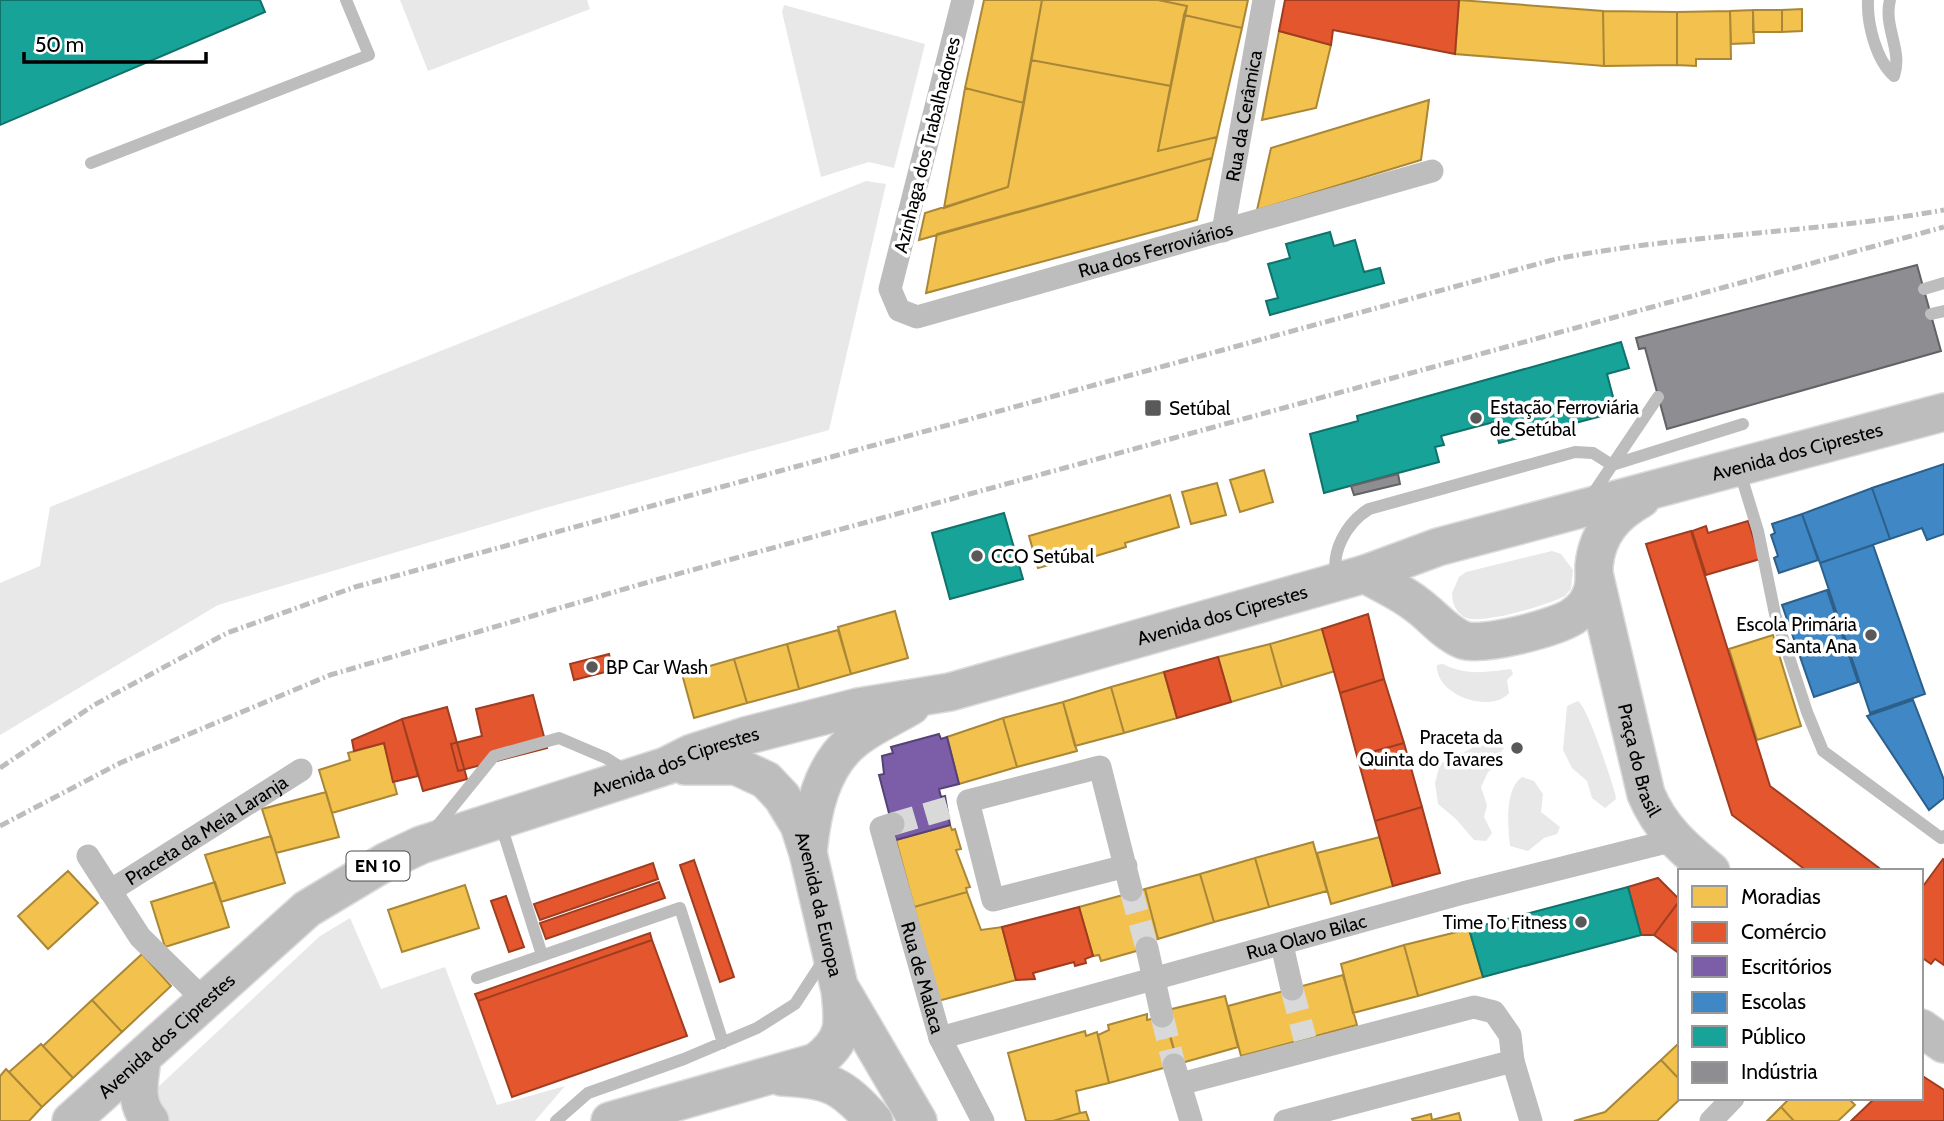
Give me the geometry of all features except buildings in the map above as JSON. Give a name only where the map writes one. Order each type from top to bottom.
[{"type":"main road","name":"Avenida dos Ciprestes","points":[[74,1120],[307,909],[387,861],[421,845],[650,772],[692,753],[858,707],[924,699],[1352,578],[1461,541],[1944,412]]},
{"type":"main road","name":"Avenida dos Ciprestes","points":[[1352,578],[1414,602],[1442,626],[1464,640],[1479,642],[1561,622],[1581,610],[1593,590],[1598,542],[1606,528],[1630,505],[1652,492]]},
{"type":"main road","points":[[1532,522],[1572,536],[1583,544],[1594,572]]},
{"type":"main road","points":[[1442,626],[1429,603],[1430,581],[1440,559],[1461,541]]},
{"type":"main road","name":"Praça do Brasil","points":[[1594,572],[1615,675],[1646,794],[1656,817],[1674,840],[1709,869]]},
{"type":"main road","points":[[1537,628],[1572,638],[1615,675]]},
{"type":"main road","points":[[808,853],[812,812],[829,770],[853,740],[924,699]]},
{"type":"main road","name":"Avenida da Europa","points":[[650,772],[736,766],[766,780],[782,797],[799,825],[808,853],[839,986],[918,1121]]},
{"type":"main road","points":[[610,1121],[816,1062],[835,1046],[841,1036],[843,1013],[839,986]]},
{"type":"main road","points":[[1923,1029],[1944,1044]]},
{"type":"main road","points":[[142,1059],[138,1096],[140,1110],[150,1121]]},
{"type":"main road","points":[[774,1076],[819,1079],[834,1084],[863,1109]]},
{"type":"street","name":"Azinhaga dos Trabalhadores","points":[[890,289],[963,0]]},
{"type":"street","name":"Rua da Cerâmica","points":[[1223,232],[1264,0]]},
{"type":"street","name":"Rua dos Ferroviários","points":[[890,289],[900,310],[917,317],[1432,171]]},
{"type":"street","points":[[1126,866],[993,900],[958,805],[1100,767],[1126,866],[1131,890]]},
{"type":"street","name":"Praceta da Meia Laranja","points":[[110,891],[301,769]]},
{"type":"street","name":"Rua de Malaca","points":[[887,826],[940,1038],[984,1121]]},
{"type":"street","name":"Rua Olavo Bilac","points":[[940,1038],[1462,893],[1674,840]]},
{"type":"street","name":"Praceta da Meia Laranja","points":[[88,856],[140,937],[204,1000]]},
{"type":"street","points":[[1282,945],[1292,989]]},
{"type":"street","points":[[1147,948],[1162,1016]]},
{"type":"street","points":[[1191,1121],[1177,1074],[1474,1007],[1494,1012],[1510,1035],[1513,1061],[1531,1121]]},
{"type":"street","points":[[1286,1121],[1513,1061]]},
{"type":"street","points":[[1711,1121],[1731,1100]]},
{"type":"lane","points":[[91,163],[369,55],[346,0]]},
{"type":"lane","points":[[1868,0],[1870,20],[1883,65],[1894,76],[1899,61],[1888,22],[1890,0]]},
{"type":"lane","points":[[1924,289],[1944,284]]},
{"type":"lane","points":[[1931,314],[1944,311]]},
{"type":"lane","points":[[1586,508],[1612,465],[1657,401]]},
{"type":"lane","points":[[1352,578],[1333,564],[1334,555],[1358,516],[1369,509],[1575,452],[1593,453],[1612,465],[1743,424]]},
{"type":"lane","points":[[1739,468],[1758,531],[1775,614],[1807,712],[1824,751],[1941,838],[1944,836]]},
{"type":"lane","points":[[421,845],[494,756],[559,738],[606,758],[650,772]]},
{"type":"lane","points":[[499,819],[542,955]]},
{"type":"lane","points":[[477,978],[680,908],[723,1043]]},
{"type":"lane","points":[[556,1121],[588,1093],[758,1028],[794,1004],[830,948]]},
{"type":"shaded area","points":[[400,0],[587,0],[590,9],[428,71]]},
{"type":"shaded area","points":[[784,5],[925,44],[894,168],[869,162],[821,177],[782,12]]},
{"type":"shaded area","points":[[866,181],[886,184],[829,430],[545,508],[218,605],[0,735],[0,583],[40,566],[50,507]]},
{"type":"shaded area","points":[[1552,551],[1561,554],[1573,570],[1571,589],[1565,596],[1530,609],[1484,619],[1464,617],[1456,609],[1452,593],[1459,577],[1466,572]]},
{"type":"shaded area","points":[[1443,664],[1469,672],[1511,669],[1513,674],[1507,680],[1509,693],[1490,702],[1465,698],[1454,693],[1439,676],[1437,665]]},
{"type":"shaded area","points":[[1578,701],[1593,729],[1615,793],[1616,799],[1605,808],[1592,798],[1587,781],[1572,768],[1563,750],[1567,706]]},
{"type":"shaded area","points":[[1491,733],[1501,735],[1504,748],[1495,760],[1498,763],[1488,772],[1481,787],[1487,805],[1484,817],[1492,833],[1486,841],[1474,840],[1456,819],[1438,804],[1435,783],[1440,764],[1470,749]]},
{"type":"shaded area","points":[[1522,777],[1534,781],[1543,794],[1541,812],[1560,827],[1557,834],[1544,838],[1528,851],[1510,846],[1509,838],[1510,799],[1512,790]]},
{"type":"shaded area","points":[[350,918],[381,989],[445,967],[497,1105],[565,1086],[535,1121],[161,1121],[157,1116],[157,1088],[320,936]]},
{"type":"tunnel","points":[[893,824],[948,808]]},
{"type":"tunnel","points":[[1131,890],[1147,948]]},
{"type":"tunnel","points":[[1292,989],[1305,1039]]},
{"type":"tunnel","points":[[1162,1016],[1174,1065]]},
{"type":"railway","points":[[0,768],[94,705],[227,633],[355,587],[1556,259],[1653,244],[1847,224],[1944,210]]},
{"type":"railway","points":[[0,826],[120,763],[330,675],[652,581],[1944,227]]},
{"type":"place","name":"Setúbal","points":[[1153,408]]},
{"type":"place","name":"Estação Ferroviária de Setúbal","points":[[1476,418]]},
{"type":"place","name":"CCO Setúbal","points":[[977,556]]},
{"type":"place","name":"Escola Primária Santa Ana","points":[[1871,635]]},
{"type":"place","name":"BP Car Wash","points":[[592,667]]},
{"type":"place","name":"Praceta da Quinta do Tavares","points":[[1517,748]]},
{"type":"place","name":"Time To Fitness","points":[[1581,922]]}]
